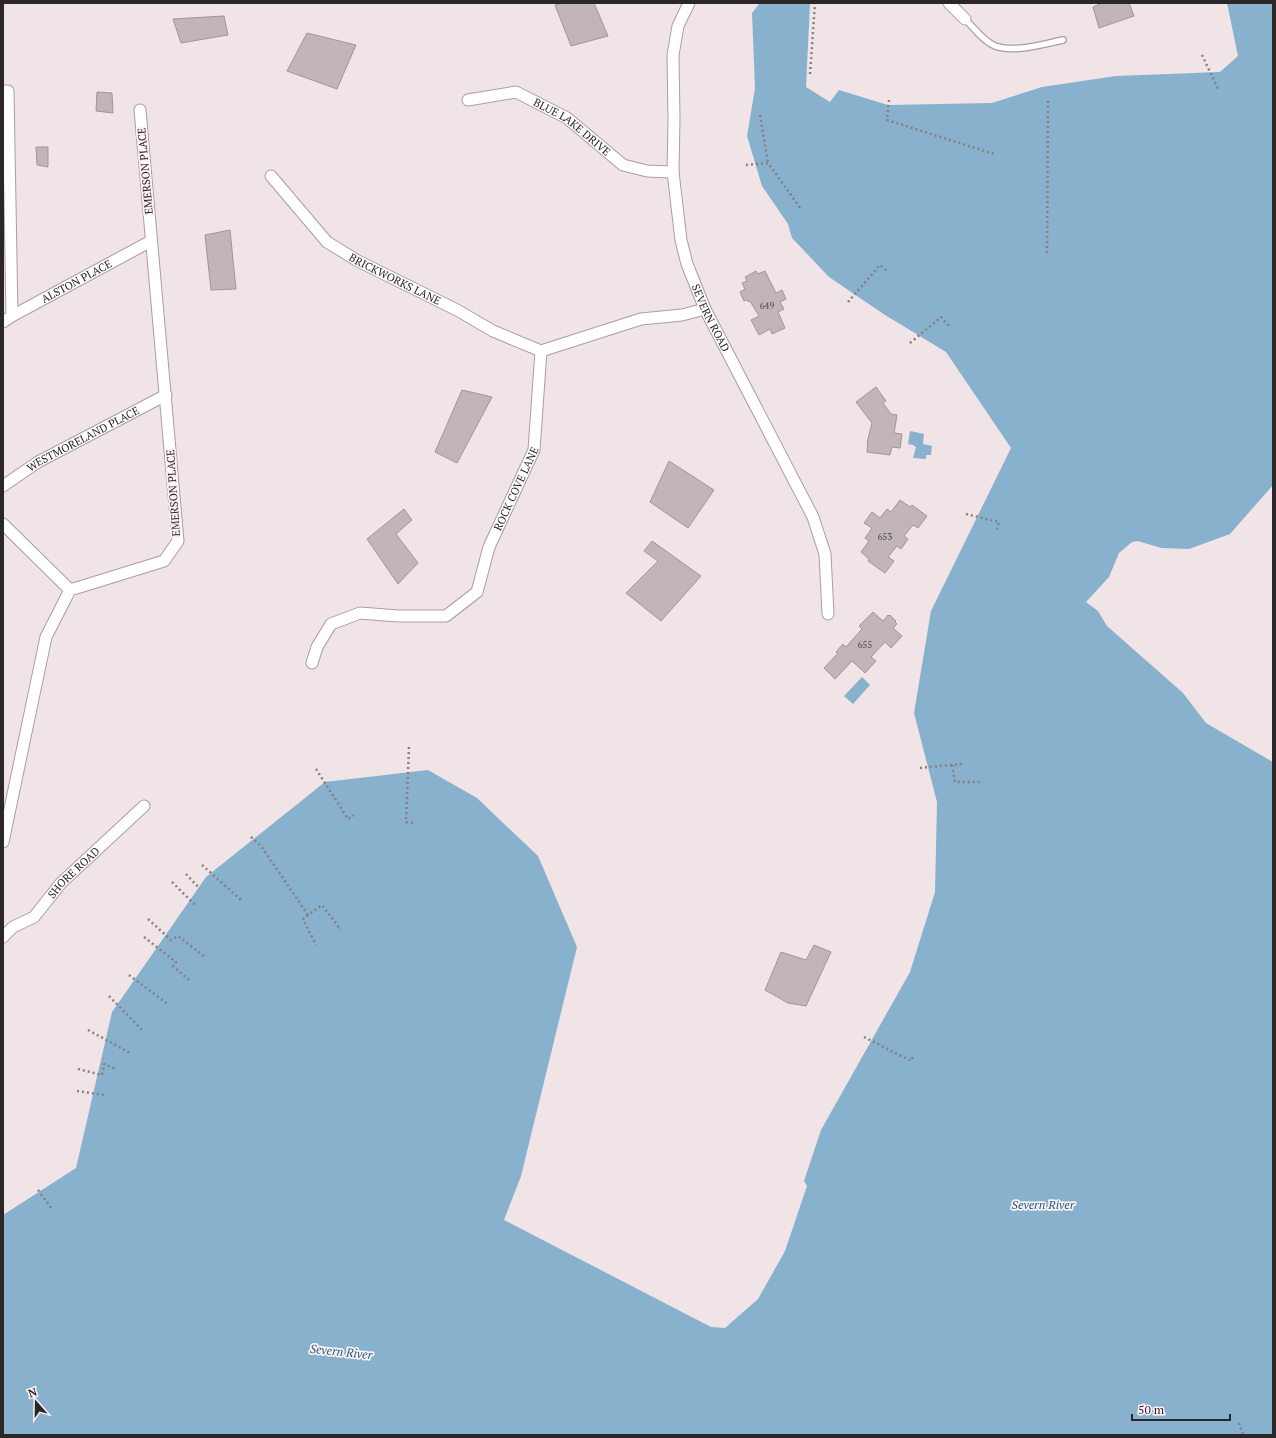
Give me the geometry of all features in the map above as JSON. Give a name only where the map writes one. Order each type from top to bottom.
[{"type":"street","name":"SEVERN ROAD","points":[[689,3],[678,26],[673,55],[673,172],[681,240],[687,264],[705,308],[813,517],[825,554],[828,614]]},
{"type":"street","points":[[949,3],[965,19]]},
{"type":"street","points":[[5,91],[7,319]]},
{"type":"street","name":"BLUE LAKE DRIVE","points":[[468,100],[516,92],[567,118],[623,165],[647,171],[673,172]]},
{"type":"street","name":"EMERSON PLACE","points":[[70,590],[164,561],[178,541],[140,110]]},
{"type":"street","name":"BRICKWORKS LANE","points":[[271,176],[327,242],[358,261],[457,310],[493,331],[541,351]]},
{"type":"street","name":"ALSTON PLACE","points":[[7,319],[151,241]]},
{"type":"street","points":[[541,351],[641,319],[682,315],[705,308]]},
{"type":"street","name":"ROCK COVE LANE","points":[[312,663],[317,647],[331,624],[360,613],[398,616],[446,616],[477,592],[489,547],[534,450],[541,351]]},
{"type":"street","name":"WESTMORELAND PLACE","points":[[3,486],[38,462],[166,395]]},
{"type":"street","points":[[3,524],[70,590],[46,637],[3,842]]},
{"type":"street","name":"SHORE ROAD","points":[[3,937],[13,928],[34,916],[61,883],[144,806]]},
{"type":"lane","points":[[965,19],[985,39],[995,46],[1012,49],[1063,40]]},
{"type":"path","points":[[810,74],[815,3]]},
{"type":"path","points":[[1202,55],[1220,91]]},
{"type":"path","points":[[889,100],[887,120],[994,154]]},
{"type":"path","points":[[1047,253],[1048,101]]},
{"type":"path","points":[[760,115],[768,163],[801,209]]},
{"type":"path","points":[[746,165],[768,163]]},
{"type":"path","points":[[848,302],[880,265],[887,271]]},
{"type":"path","points":[[910,343],[941,317],[950,327]]},
{"type":"path","points":[[966,514],[1000,522],[997,530]]},
{"type":"path","points":[[408,747],[406,822],[413,823]]},
{"type":"path","points":[[920,768],[962,764]]},
{"type":"path","points":[[952,765],[955,782],[980,782]]},
{"type":"path","points":[[316,769],[348,819],[354,815]]},
{"type":"path","points":[[251,837],[261,846],[308,915]]},
{"type":"path","points":[[202,865],[241,900]]},
{"type":"path","points":[[186,874],[200,889]]},
{"type":"path","points":[[172,882],[196,906]]},
{"type":"path","points":[[316,945],[303,919],[322,905],[340,930]]},
{"type":"path","points":[[148,919],[171,940],[178,936],[205,957]]},
{"type":"path","points":[[144,937],[176,962],[173,966],[189,980]]},
{"type":"path","points":[[129,974],[169,1005]]},
{"type":"path","points":[[109,996],[143,1031]]},
{"type":"path","points":[[88,1030],[130,1053]]},
{"type":"path","points":[[864,1037],[911,1061],[913,1056]]},
{"type":"path","points":[[78,1069],[102,1075],[104,1064],[116,1068]]},
{"type":"path","points":[[77,1091],[104,1095]]},
{"type":"path","points":[[38,1190],[52,1209]]},
{"type":"path","points":[[1239,1423],[1243,1435]]},
{"type":"water","name":"Severn River","points":[[760,3],[810,3],[806,87],[830,102],[839,90],[888,105],[992,103],[1042,87],[1116,76],[1220,72],[1238,56],[1227,3],[1273,3],[1273,485],[1230,534],[1189,549],[1161,548],[1138,541],[1132,542],[1119,553],[1109,577],[1086,602],[1098,611],[1107,626],[1183,693],[1206,723],[1273,762],[1273,1435],[3,1435],[3,1215],[76,1168],[112,1012],[206,877],[325,782],[428,770],[477,798],[538,856],[577,947],[521,1176],[504,1220],[711,1327],[725,1328],[758,1299],[785,1251],[807,1186],[804,1181],[821,1130],[910,972],[935,892],[937,802],[914,713],[931,611],[1011,448],[946,352],[885,315],[829,277],[792,238],[788,224],[762,186],[747,136],[755,88],[752,13]]},
{"type":"water","points":[[910,431],[924,434],[923,444],[932,446],[931,455],[926,455],[926,459],[913,458],[916,447],[908,444]]},
{"type":"water","points":[[862,677],[870,685],[853,704],[844,696]]},
{"type":"building","points":[[562,3],[594,3],[608,36],[571,46],[555,5]]},
{"type":"building","points":[[1102,3],[1129,3],[1134,16],[1099,28],[1093,7]]},
{"type":"building","points":[[224,16],[228,35],[181,43],[173,19]]},
{"type":"building","points":[[307,33],[356,45],[337,89],[287,71]]},
{"type":"building","points":[[97,92],[112,93],[113,113],[96,111]]},
{"type":"building","points":[[36,147],[48,147],[48,167],[37,165]]},
{"type":"building","points":[[230,230],[236,289],[211,290],[205,235]]},
{"type":"building","points":[[756,271],[758,274],[765,271],[776,293],[782,290],[786,299],[780,302],[784,309],[778,312],[785,328],[772,334],[770,329],[759,335],[751,320],[759,316],[750,301],[744,301],[740,292],[745,289],[742,283],[747,281],[745,277]]},
{"type":"building","points":[[876,387],[886,401],[883,403],[891,414],[897,415],[894,433],[902,434],[900,448],[892,447],[890,455],[867,452],[867,443],[872,423],[856,402]]},
{"type":"building","points":[[462,390],[492,397],[457,463],[435,452]]},
{"type":"building","points":[[669,461],[714,490],[688,528],[650,502]]},
{"type":"building","points":[[900,500],[910,507],[912,505],[927,516],[918,528],[913,525],[904,536],[908,539],[901,549],[897,546],[888,557],[894,561],[885,573],[868,561],[869,559],[861,552],[869,541],[865,538],[872,528],[864,523],[872,512],[880,518],[887,509],[891,512]]},
{"type":"building","points":[[404,509],[412,520],[396,534],[418,563],[398,584],[367,539]]},
{"type":"building","points":[[652,541],[701,576],[661,621],[626,593],[658,561],[644,551]]},
{"type":"building","points":[[873,612],[883,621],[888,615],[890,615],[897,624],[893,628],[902,636],[891,648],[885,642],[871,657],[876,661],[865,673],[852,661],[835,679],[824,668],[838,653],[836,652],[843,644],[846,647],[862,629],[859,626]]},
{"type":"building","points":[[814,945],[831,952],[806,1006],[788,1003],[765,990],[781,952],[806,960]]}]
